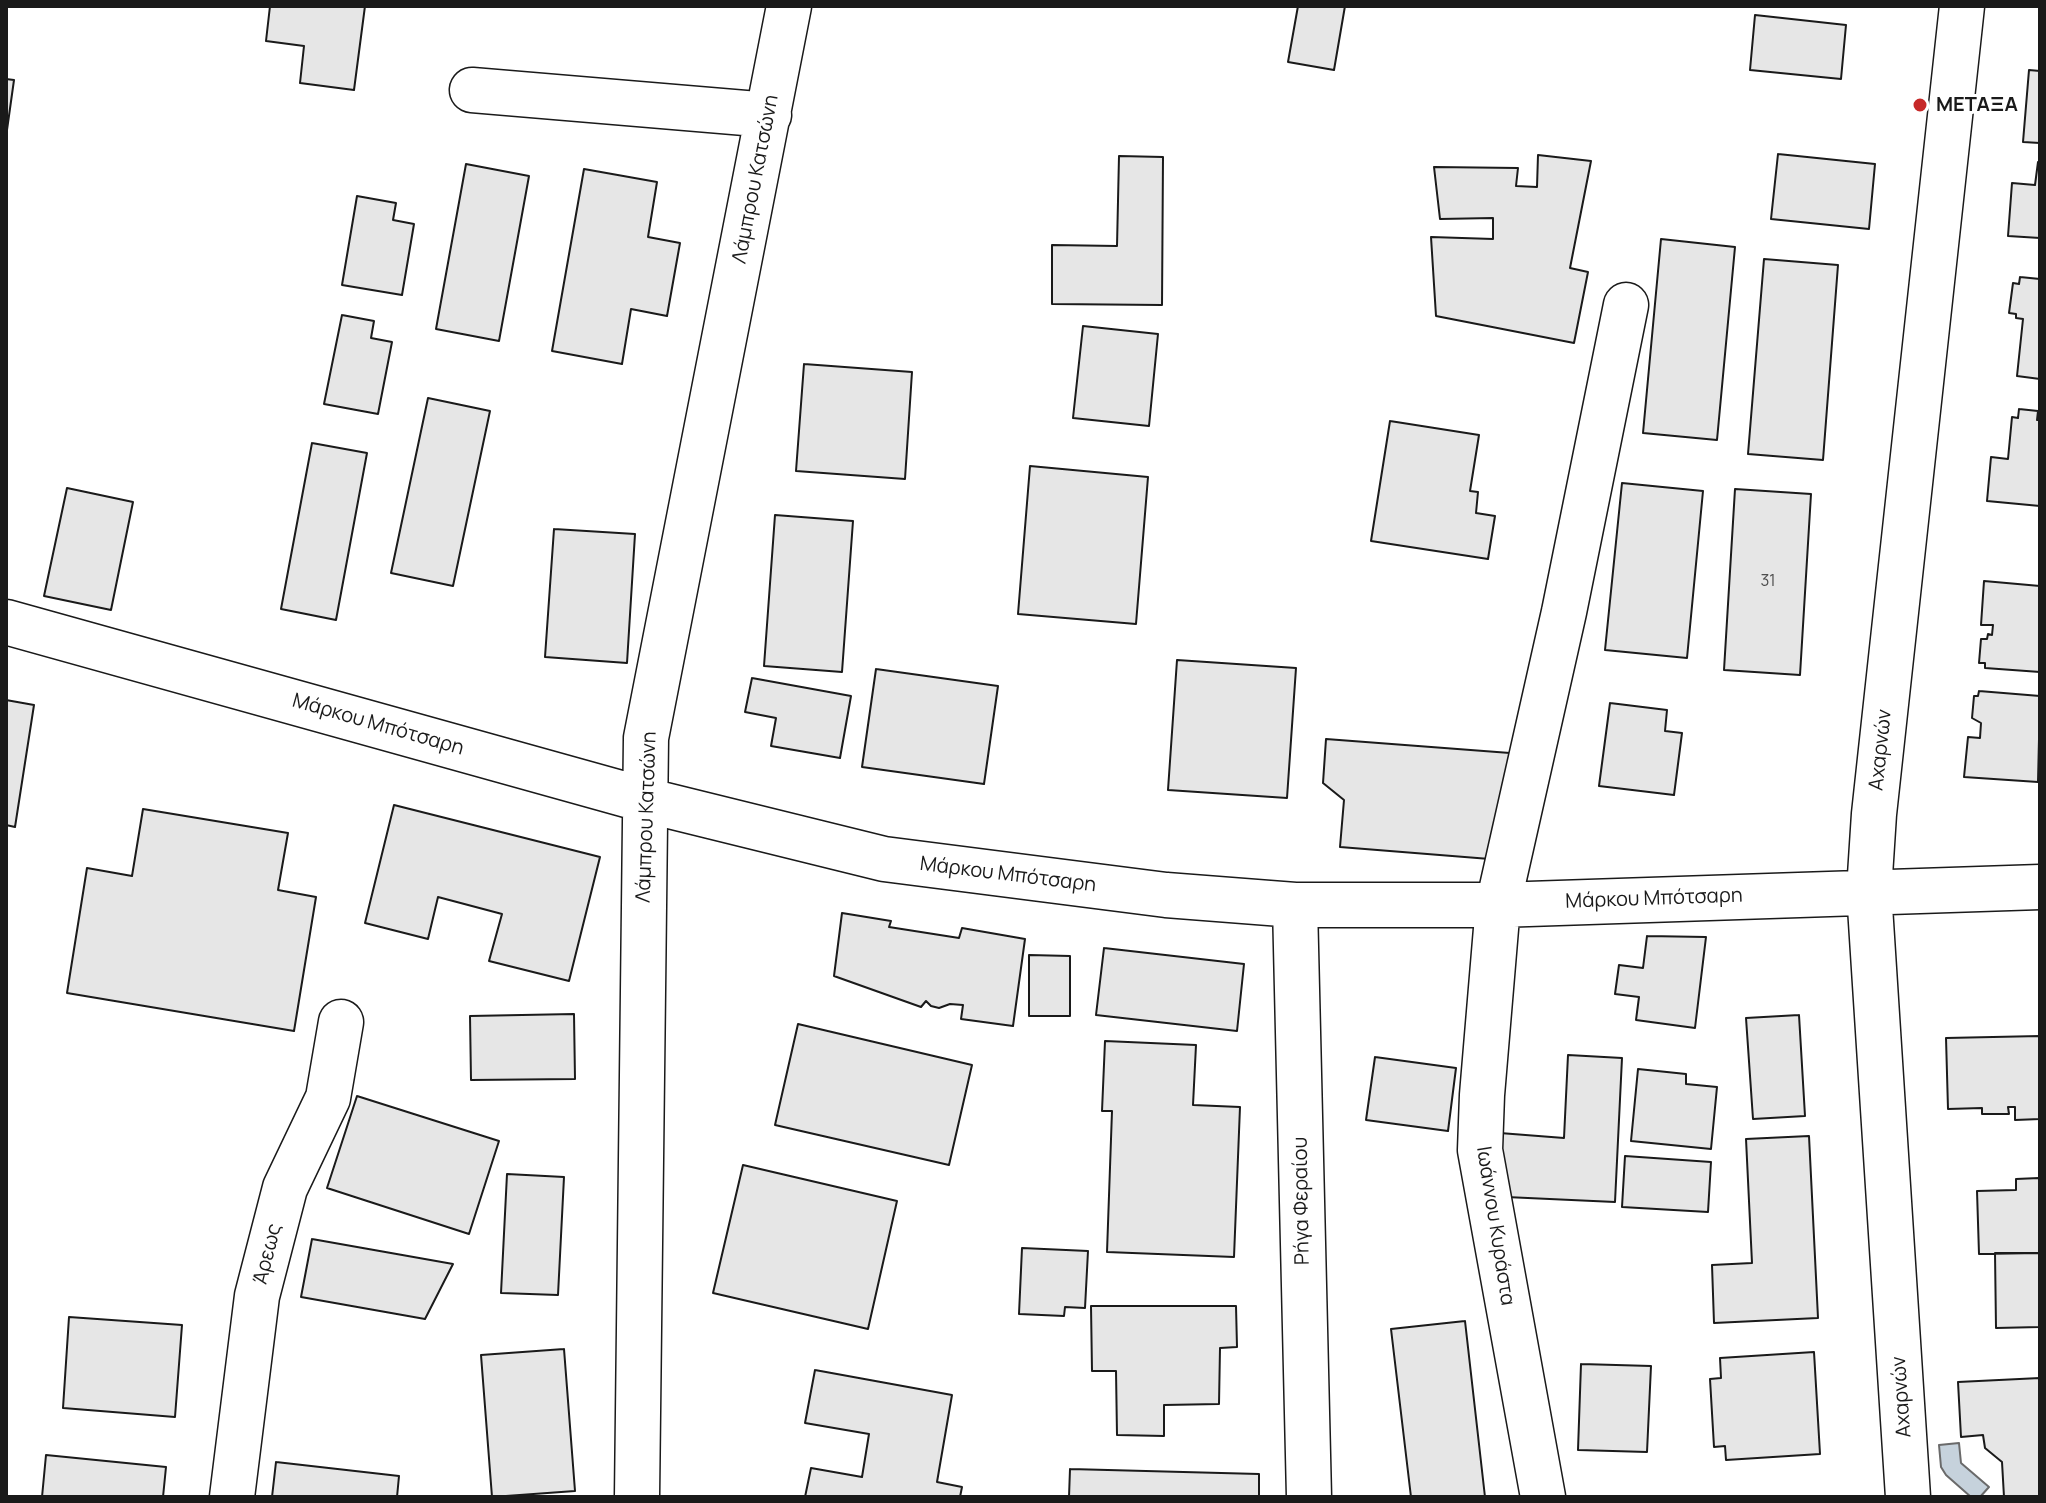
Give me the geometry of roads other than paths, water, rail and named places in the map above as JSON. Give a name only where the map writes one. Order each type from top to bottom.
[{"type":"street","name":"Λάμπρου Κατσώνη","points":[[637,1497],[646,738],[789,6]]},
{"type":"street","name":"Αχαρνών","points":[[1908,1497],[1869,891],[1874,814],[1962,6]]},
{"type":"street","points":[[472,90],[769,115]]},
{"type":"street","name":"Ιωάννου Κυράστα","points":[[1543,1497],[1480,1150],[1482,1095],[1498,905],[1564,612],[1626,305]]},
{"type":"street","name":"Μάρκου Μπότσαρη","points":[[6,622],[645,800],[884,859],[1166,895],[1295,905],[1498,905],[2040,887]]},
{"type":"street","name":"Ρήγα Φεραίου","points":[[1295,905],[1309,1497]]},
{"type":"street","name":"Άρεως","points":[[232,1497],[257,1296],[285,1188],[328,1098],[341,1022]]},
{"type":"place","name":"ΜΕΤΑΞΑ","points":[[1920,105]]}]
